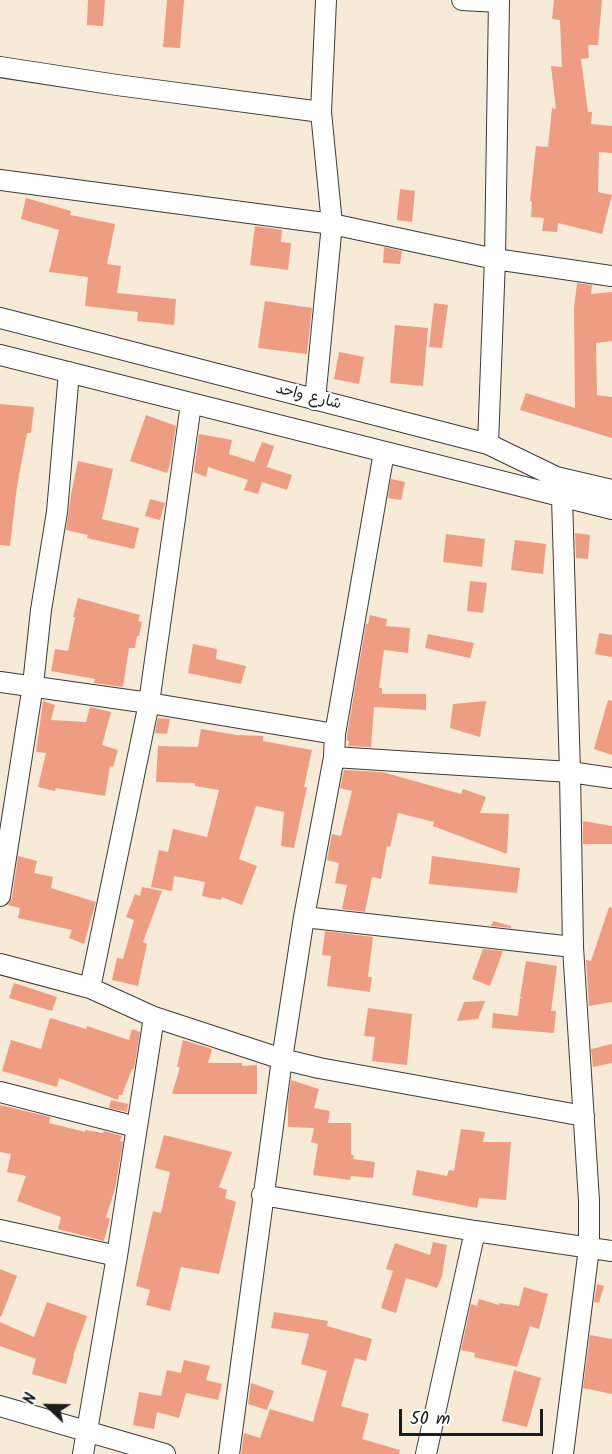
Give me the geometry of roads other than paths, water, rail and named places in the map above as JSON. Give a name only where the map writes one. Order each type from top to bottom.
[{"type":"street","points":[[315,400],[332,224],[321,112],[326,0]]},
{"type":"street","points":[[462,0],[499,1],[495,259],[488,444]]},
{"type":"street","points":[[0,67],[321,112]]},
{"type":"street","points":[[0,180],[332,224],[495,259],[612,276]]},
{"type":"street","name":"شارع واحد","points":[[0,318],[488,444],[556,477],[612,490]]},
{"type":"street","points":[[0,355],[612,509]]},
{"type":"street","points":[[0,896],[57,512],[69,372]]},
{"type":"street","points":[[90,988],[149,703],[191,404]]},
{"type":"street","points":[[229,1454],[282,1059],[304,917],[334,757],[334,734],[384,452]]},
{"type":"street","points":[[562,497],[573,947],[589,1201],[589,1248],[563,1454]]},
{"type":"street","points":[[0,682],[149,703],[334,734]]},
{"type":"street","points":[[334,757],[570,772],[612,778]]},
{"type":"street","points":[[304,917],[573,947]]},
{"type":"street","points":[[0,964],[90,988],[154,1017],[282,1059],[319,1068],[584,1116]]},
{"type":"street","points":[[83,1454],[117,1256],[154,1017]]},
{"type":"street","points":[[0,1092],[136,1127]]},
{"type":"street","points":[[262,1195],[475,1231],[612,1251]]},
{"type":"street","points":[[0,1230],[117,1256]]},
{"type":"street","points":[[426,1454],[475,1231]]},
{"type":"street","points":[[0,1406],[165,1454]]}]
